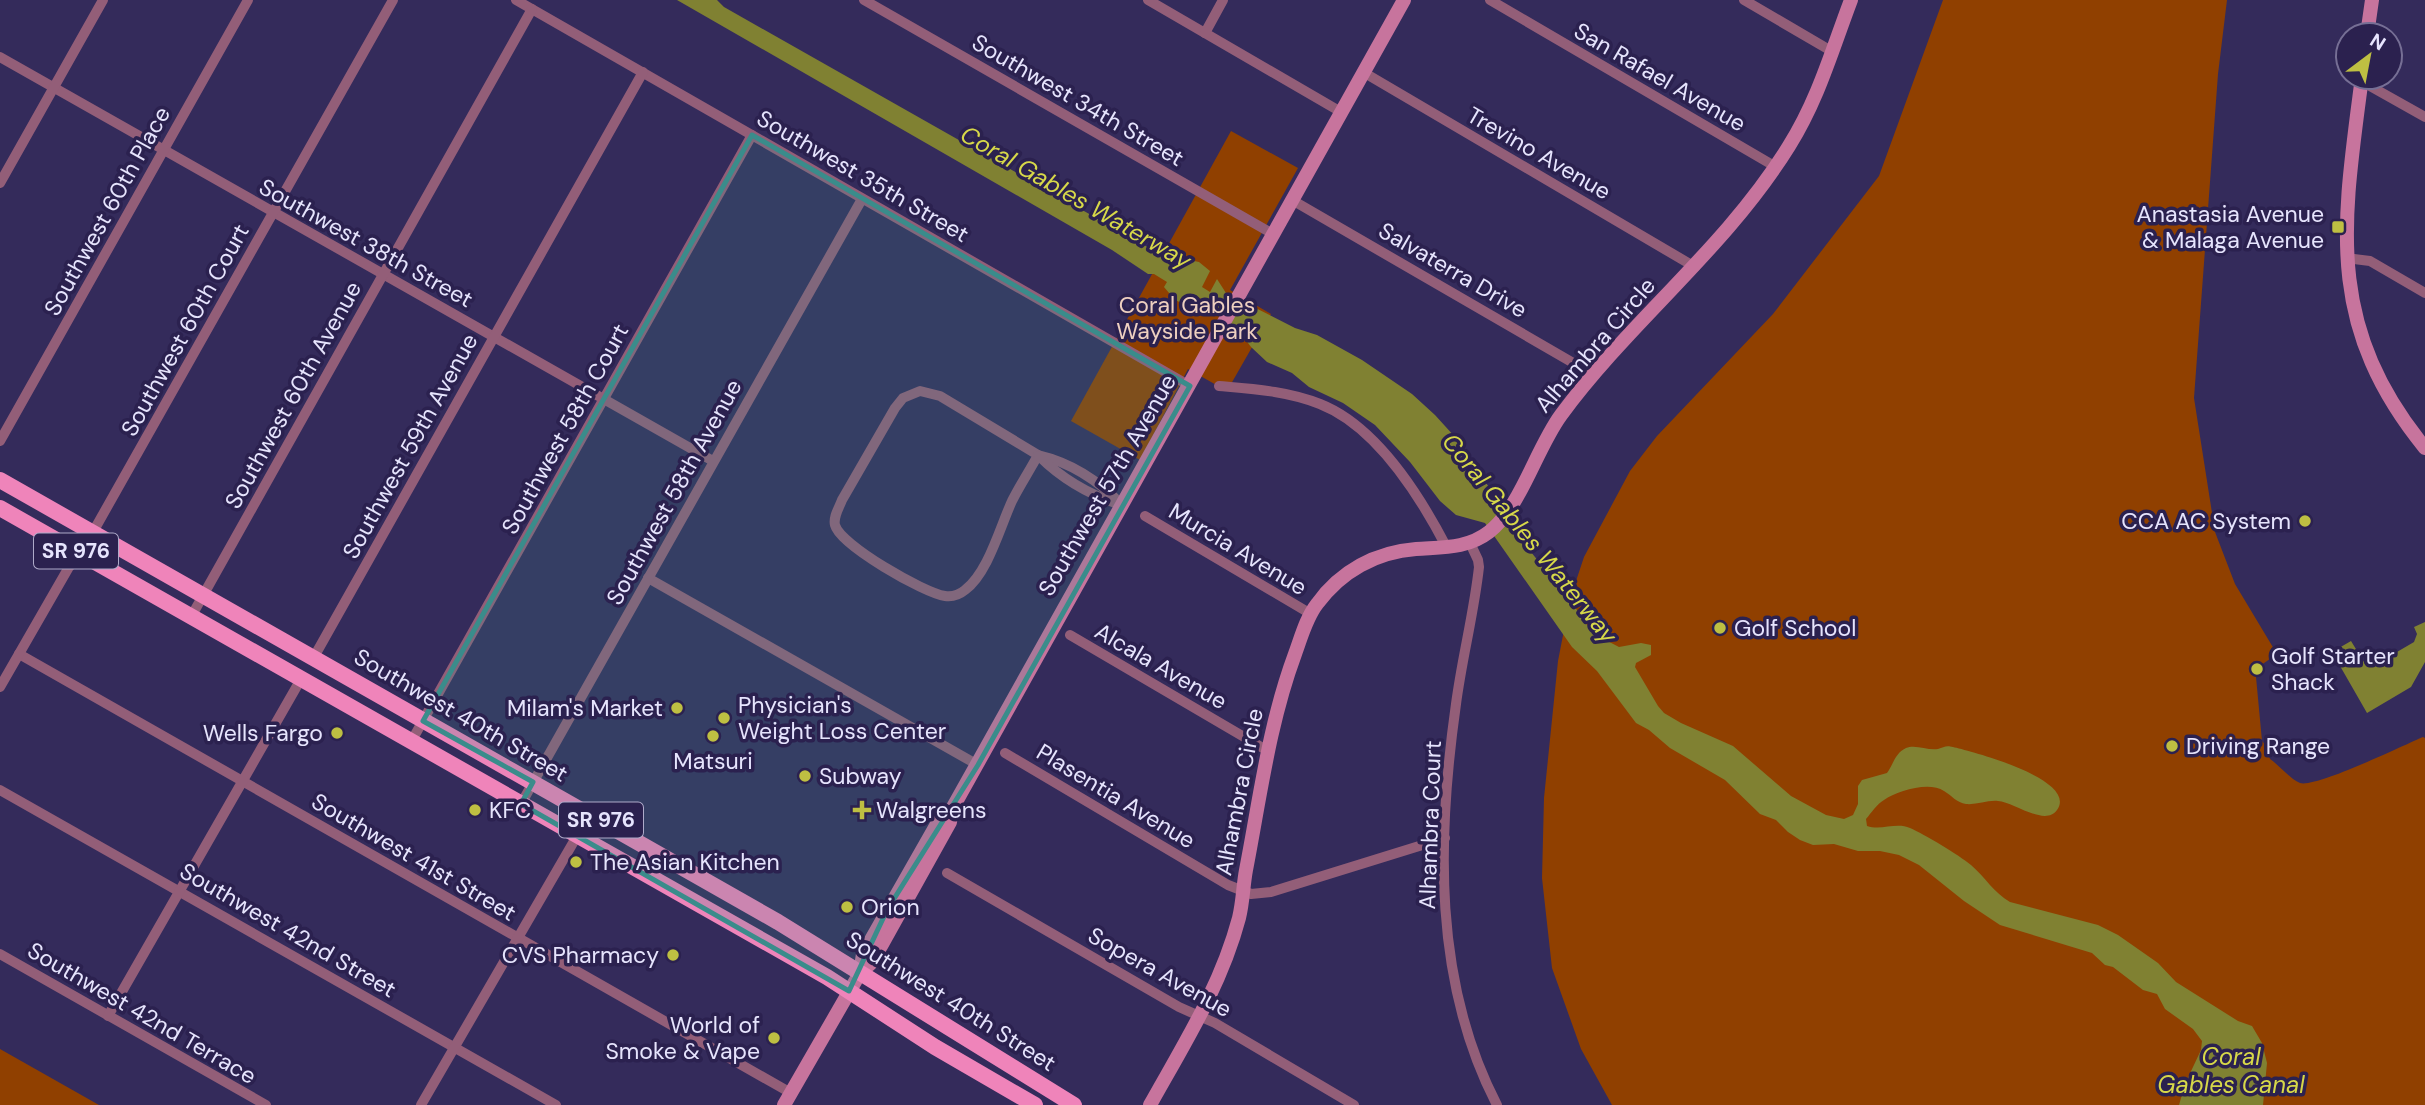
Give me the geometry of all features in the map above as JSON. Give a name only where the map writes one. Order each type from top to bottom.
[{"type":"main road","name":"Southwest 40th Street","points":[[0,480],[778,922],[1074,1105]]},
{"type":"main road","name":"Southwest 40th Street","points":[[0,508],[849,990],[935,1047],[1035,1105]]},
{"type":"main road","points":[[30,525],[48,523],[66,533],[76,535],[93,532]]},
{"type":"main road","points":[[81,554],[95,548],[117,556],[133,555]]},
{"type":"main road","points":[[279,667],[314,657]]},
{"type":"main road","points":[[617,858],[650,848]]},
{"type":"main road","points":[[636,869],[669,859]]},
{"type":"street","points":[[0,183],[103,0]]},
{"type":"street","name":"Southwest 60th Place","points":[[0,441],[248,0]]},
{"type":"street","name":"Southwest 60th Court","points":[[93,532],[393,0]]},
{"type":"street","name":"Southwest 35th Street","points":[[516,0],[1190,386]]},
{"type":"street","name":"Southwest 34th Street","points":[[864,0],[1273,234]]},
{"type":"street","points":[[1148,0],[1341,112]]},
{"type":"street","points":[[1205,33],[1223,0]]},
{"type":"street","name":"Southwest 57th Avenue","points":[[787,1099],[849,990],[860,973],[871,963],[941,817],[952,809],[978,765],[1010,702],[1190,386],[1238,295],[1404,0]]},
{"type":"street","name":"San Rafael Avenue","points":[[1490,0],[1776,167]]},
{"type":"street","points":[[1744,0],[1833,52]]},
{"type":"street","name":"Alhambra Circle","points":[[1150,1105],[1222,973],[1237,924],[1268,751],[1284,685],[1311,614],[1320,599],[1348,572],[1362,563],[1402,551],[1447,548],[1470,543],[1488,533],[1507,513],[1549,433],[1594,375],[1734,223],[1776,167],[1817,95],[1851,0]]},
{"type":"street","points":[[2369,21],[2372,0]]},
{"type":"street","name":"Southwest 60th Avenue","points":[[191,617],[532,9]]},
{"type":"street","name":"Southwest 38th Street","points":[[0,57],[713,461]]},
{"type":"street","name":"Southwest 59th Avenue","points":[[314,657],[643,72]]},
{"type":"street","name":"Trevino Avenue","points":[[1363,72],[1695,267]]},
{"type":"street","points":[[2361,91],[2346,214],[2346,258],[2352,303],[2368,351],[2385,389],[2425,448]]},
{"type":"street","points":[[2382,91],[2425,117]]},
{"type":"street","name":"Southwest 58th Court","points":[[411,742],[752,135]]},
{"type":"street","name":"Southwest 58th Avenue","points":[[521,804],[862,199]]},
{"type":"street","name":"Salvaterra Drive","points":[[1293,200],[1594,375]]},
{"type":"street","points":[[2346,258],[2370,261],[2425,293]]},
{"type":"street","points":[[1219,386],[1297,396],[1326,406],[1351,421],[1368,436],[1409,484],[1447,548]]},
{"type":"street","points":[[1038,455],[978,575],[964,591],[954,596],[939,595],[919,587],[849,545],[836,529],[838,509],[860,468],[895,408],[903,398],[914,392],[926,391],[940,396],[1038,455],[1062,461],[1103,485],[1122,505]]},
{"type":"street","name":"Murcia Avenue","points":[[1145,516],[1311,614]]},
{"type":"street","name":"Alhambra Court","points":[[1470,543],[1479,568],[1450,746],[1445,838],[1445,920],[1452,969],[1474,1051],[1497,1105]]},
{"type":"street","points":[[0,687],[69,567],[81,554]]},
{"type":"street","points":[[648,578],[978,765]]},
{"type":"street","name":"Alcala Avenue","points":[[1070,635],[1268,751]]},
{"type":"street","name":"Southwest 41st Street","points":[[19,654],[517,938],[787,1099]]},
{"type":"street","points":[[108,1016],[301,679]]},
{"type":"street","name":"Plasentia Avenue","points":[[1005,752],[1243,892]]},
{"type":"street","name":"Southwest 42nd Street","points":[[0,790],[556,1105]]},
{"type":"street","points":[[421,1105],[577,836]]},
{"type":"street","points":[[1243,892],[1264,894],[1445,838]]},
{"type":"street","name":"Sopera Avenue","points":[[947,873],[1354,1105]]},
{"type":"street","name":"Southwest 42nd Terrace","points":[[0,954],[265,1105]]},
{"type":"highlighted area","points":[[752,135],[1190,386],[978,765],[887,910],[849,991],[521,804],[533,782],[423,721]]},
{"type":"green space","points":[[1943,0],[2227,0],[2218,74],[2194,398],[2215,532],[2235,584],[2277,654],[2257,668],[2256,677],[2262,741],[2270,750],[2270,759],[2296,781],[2309,783],[2341,773],[2425,738],[2425,1105],[1612,1105],[1581,1049],[1552,968],[1542,878],[1544,798],[1558,661],[1570,599],[1584,557],[1630,471],[1657,436],[1773,314],[1879,176]]},
{"type":"green space","name":"Coral Gables Wayside Park","points":[[1231,131],[1298,168],[1230,290],[1271,314],[1227,391],[1188,369],[1140,460],[1071,421]]},
{"type":"green space","points":[[0,1049],[99,1105],[0,1105]]},
{"type":"water","name":"Coral Gables Canal","points":[[677,0],[717,0],[724,7],[1144,245],[1161,255],[1163,260],[1175,266],[1189,260],[1199,262],[1210,271],[1202,287],[1210,292],[1217,279],[1226,293],[1295,328],[1317,335],[1362,360],[1412,394],[1465,448],[1519,537],[1543,567],[1561,582],[1582,619],[1596,635],[1619,647],[1641,643],[1651,645],[1651,655],[1636,663],[1635,667],[1664,713],[1733,746],[1791,796],[1826,815],[1844,819],[1853,815],[1858,804],[1858,786],[1862,780],[1887,773],[1899,753],[1910,747],[1953,747],[2020,768],[2038,777],[2052,788],[2060,799],[2057,810],[2052,815],[2037,815],[1998,801],[1963,803],[1938,788],[1922,787],[1897,793],[1881,802],[1866,819],[1867,826],[1910,828],[1966,861],[2010,902],[2098,925],[2118,935],[2158,963],[2176,982],[2238,1021],[2252,1026],[2262,1043],[2267,1063],[2263,1105],[2179,1105],[2185,1084],[2201,1050],[2202,1041],[2193,1029],[2165,1009],[2157,994],[2143,990],[2092,953],[2000,925],[1964,901],[1919,865],[1899,855],[1880,851],[1858,851],[1834,844],[1813,845],[1800,840],[1776,820],[1760,814],[1725,780],[1670,748],[1636,723],[1597,671],[1572,647],[1485,523],[1456,515],[1440,501],[1410,462],[1375,425],[1343,403],[1309,387],[1292,373],[1267,362],[1237,328],[1205,305],[1205,301],[1196,296],[1190,304],[1178,301],[1164,287],[1167,282],[1154,274],[1148,274],[1112,250]]},
{"type":"water","points":[[2425,622],[2425,662],[2411,687],[2367,713],[2332,652],[2351,641],[2367,667],[2373,666],[2414,642],[2417,634],[2414,627]]},
{"type":"place","name":"Anastasia Avenue & Malaga Avenue","points":[[2338,227]]},
{"type":"place","name":"CCA AC System","points":[[2305,521]]},
{"type":"place","name":"Golf School","points":[[1720,628]]},
{"type":"place","name":"Golf Starter Shack","points":[[2257,669]]},
{"type":"place","name":"Milam's Market","points":[[677,708]]},
{"type":"place","name":"Physician's Weight Loss Center","points":[[724,718]]},
{"type":"place","name":"Wells Fargo","points":[[337,733]]},
{"type":"place","name":"Matsuri","points":[[713,736]]},
{"type":"place","name":"Driving Range","points":[[2172,746]]},
{"type":"place","name":"Subway","points":[[805,776]]},
{"type":"place","name":"KFC","points":[[475,810]]},
{"type":"place","name":"Walgreens","points":[[862,810]]},
{"type":"place","name":"The Asian Kitchen","points":[[576,862]]},
{"type":"place","name":"Orion","points":[[847,907]]},
{"type":"place","name":"CVS Pharmacy","points":[[673,955]]},
{"type":"place","name":"World of Smoke & Vape","points":[[774,1038]]},
{"type":"water label","name":"Coral Gables Waterway","points":[[1076,197]]},
{"type":"water label","name":"Coral Gables Waterway","points":[[1530,538]]}]
